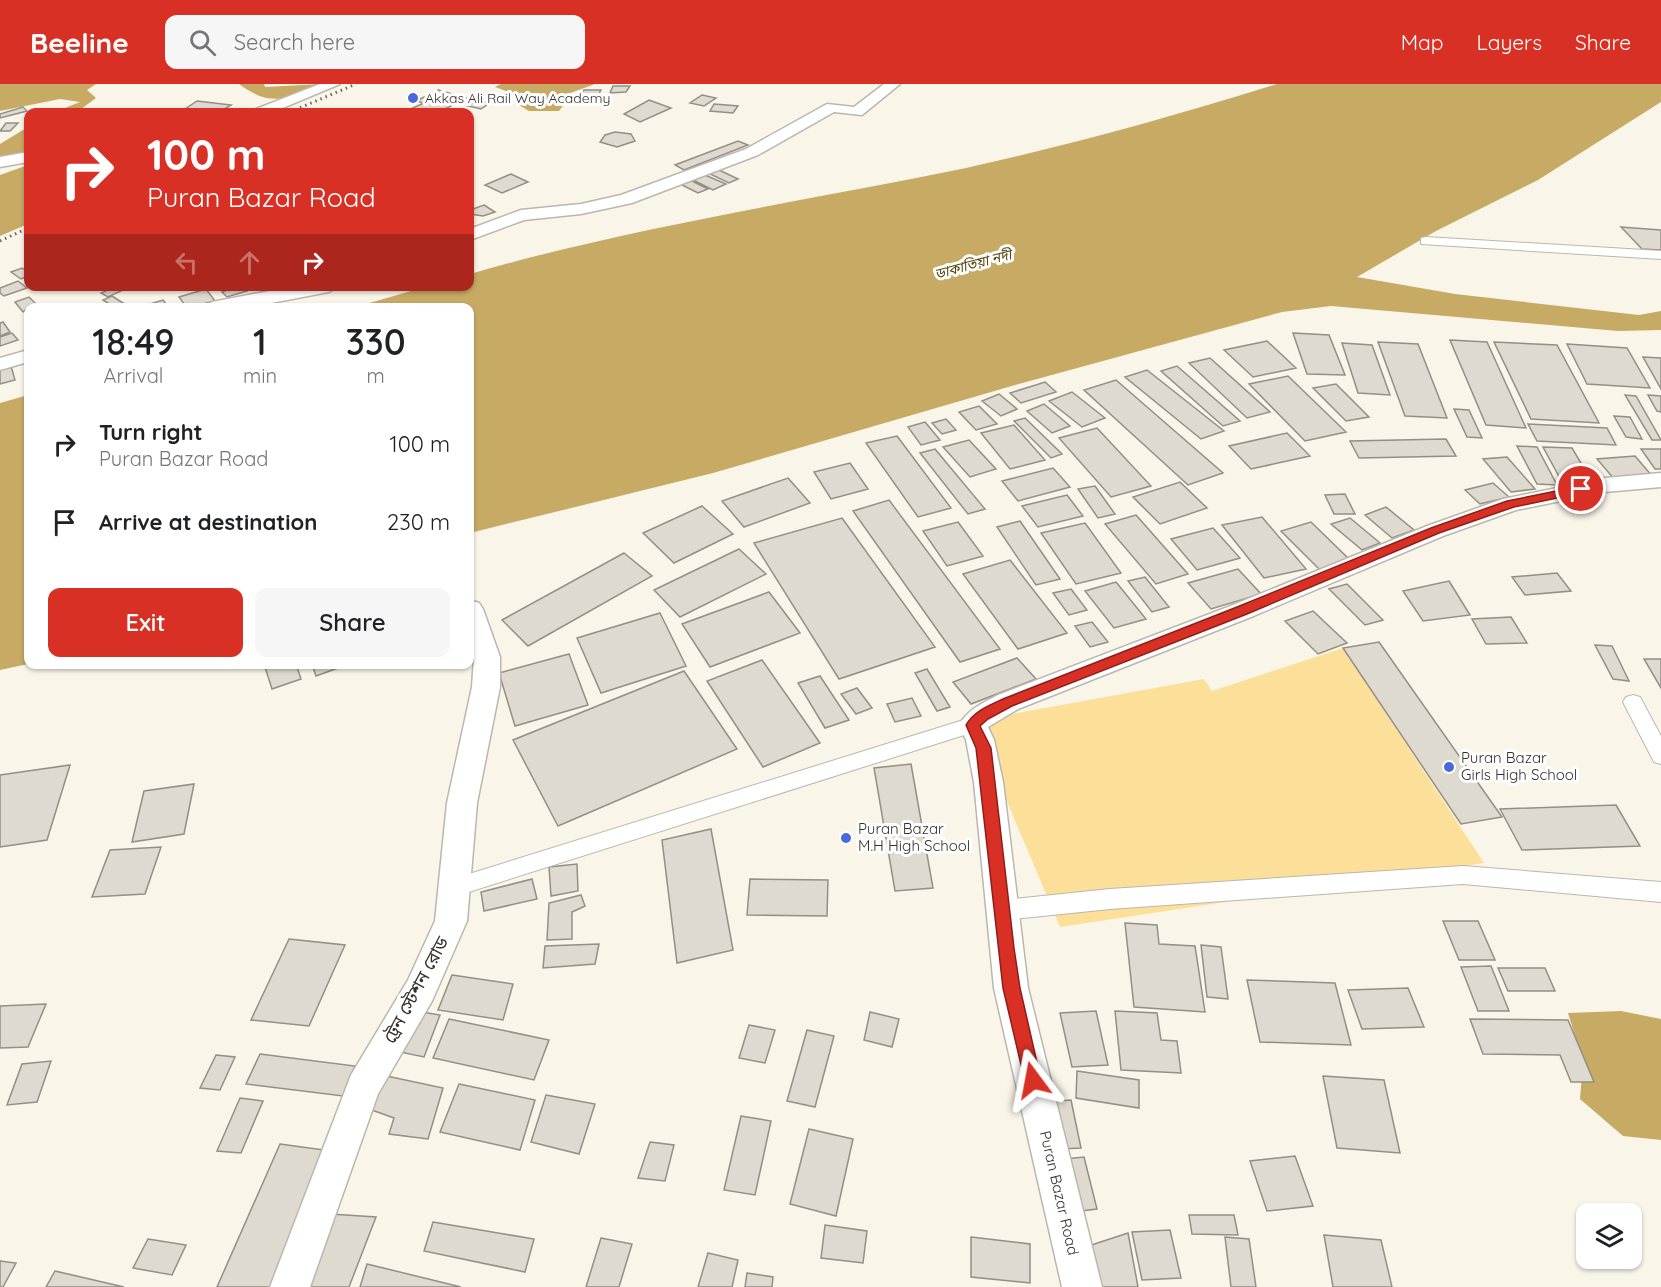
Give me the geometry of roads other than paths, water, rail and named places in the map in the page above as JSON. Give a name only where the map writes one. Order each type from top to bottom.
[{"type":"street","points":[[271,108],[333,84]]},
{"type":"street","points":[[474,233],[521,215],[581,209],[626,199],[752,152],[832,107],[857,112],[893,84]]},
{"type":"street","points":[[0,162],[24,158]]},
{"type":"street","points":[[1426,241],[1661,255]]},
{"type":"street","points":[[239,303],[302,291]]},
{"type":"street","points":[[0,364],[24,357]]},
{"type":"street","points":[[453,888],[973,725],[983,715],[1008,702],[1435,531],[1511,504],[1605,485],[1661,480]]},
{"type":"street","name":"ট্রেন স্টেশন রোড","points":[[290,1287],[363,1086],[420,990],[451,921],[462,803],[486,687],[487,657],[474,618]]},
{"type":"street","points":[[1633,702],[1661,756]]},
{"type":"street","name":"Puran Bazar Road","points":[[973,725],[983,748],[1011,988],[1082,1287]]},
{"type":"street","points":[[1003,910],[1110,899],[1211,894],[1463,875],[1661,892]]},
{"type":"water","points":[[0,84],[96,84],[87,90],[96,98],[82,108],[65,108],[80,102],[60,99],[0,111]]},
{"type":"water","points":[[239,84],[264,84],[265,87],[322,84],[290,97],[271,99],[250,92]]},
{"type":"water","points":[[501,84],[595,84],[557,98],[568,99],[559,111],[529,111],[519,105],[525,98],[495,87]]},
{"type":"water","name":"ডাকাতিয়া নদী","points":[[1277,84],[1661,84],[1661,102],[1538,180],[1436,231],[1357,277],[1455,294],[1639,315],[1661,311],[1661,330],[1618,331],[1331,306],[1282,312],[1015,385],[713,473],[474,532],[474,303],[369,303],[411,291],[474,291],[474,273],[531,257],[716,216],[966,168],[1161,119]]},
{"type":"water","points":[[24,129],[24,154],[0,158],[0,144]]},
{"type":"water","points":[[24,166],[24,226],[0,236],[0,175]]},
{"type":"water","points":[[24,396],[24,665],[0,670],[0,403]]},
{"type":"water","points":[[1621,1011],[1661,1019],[1661,1140],[1623,1136],[1580,1099],[1583,1062],[1568,1013]]},
{"type":"railway","points":[[299,108],[356,84]]},
{"type":"railway","points":[[0,241],[24,230]]},
{"type":"place","name":"Akkas Ali Rail Way Academy","points":[[413,98]]},
{"type":"place","name":"Puran Bazar Girls High School","points":[[1449,767]]},
{"type":"place","name":"Puran Bazar M.H High School","points":[[846,838]]}]
